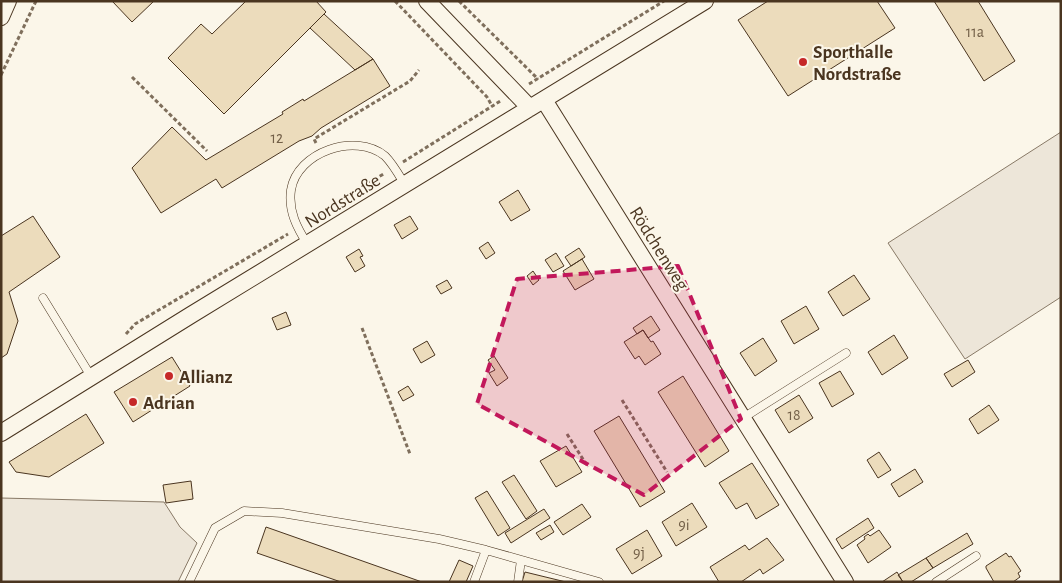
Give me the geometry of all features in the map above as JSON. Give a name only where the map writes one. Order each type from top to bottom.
[{"type":"street","points":[[1,17],[8,1]]},
{"type":"street","points":[[427,1],[530,108]]},
{"type":"street","name":"Nordstraße","points":[[1,433],[705,1]]},
{"type":"street","name":"Rödchenweg","points":[[544,100],[845,582]]},
{"type":"lane","points":[[308,245],[292,214],[291,191],[300,171],[322,152],[346,146],[369,148],[384,156],[405,185]]},
{"type":"lane","points":[[43,298],[92,378]]},
{"type":"lane","points":[[742,418],[846,353]]},
{"type":"lane","points":[[189,582],[215,528],[244,511],[282,513],[439,539],[486,550],[598,582]]},
{"type":"lane","points":[[474,582],[486,550]]},
{"type":"lane","points":[[936,582],[976,556]]},
{"type":"lane","points":[[518,582],[521,560]]},
{"type":"path","points":[[1,75],[36,1]]},
{"type":"path","points":[[395,1],[487,97],[492,106]]},
{"type":"path","points":[[459,1],[538,79]]},
{"type":"path","points":[[123,337],[142,319],[298,228],[664,1]]},
{"type":"path","points":[[322,152],[314,139],[410,81],[419,70]]},
{"type":"path","points":[[132,77],[207,151]]},
{"type":"path","points":[[362,328],[410,454]]},
{"type":"path","points":[[622,400],[667,472]]},
{"type":"path","points":[[567,434],[588,467]]},
{"type":"highlighted area","points":[[678,266],[741,419],[644,495],[477,404],[517,279]]},
{"type":"shaded area","points":[[1061,132],[1061,297],[965,359],[888,243]]},
{"type":"shaded area","points":[[1,498],[164,502],[180,527],[197,543],[178,582],[1,582]]},
{"type":"building","points":[[112,1],[154,1],[132,22]]},
{"type":"building","points":[[246,1],[316,1],[326,12],[224,114],[168,58],[201,24],[212,34]]},
{"type":"building","name":"Sporthalle Nordstraße","points":[[768,1],[877,1],[895,28],[788,96],[738,20]]},
{"type":"building","points":[[934,1],[978,1],[1015,61],[984,81]]},
{"type":"building","points":[[324,14],[373,59],[355,70],[310,28]]},
{"type":"building","points":[[373,59],[390,86],[321,128],[312,136],[299,141],[222,188],[216,179],[161,213],[132,168],[172,127],[206,160],[283,114],[282,112],[303,99],[304,101]]},
{"type":"building","points":[[518,190],[530,210],[511,221],[499,202]]},
{"type":"building","points":[[33,216],[60,257],[9,292],[18,321],[7,354],[1,358],[1,236]]},
{"type":"building","points":[[410,216],[418,229],[402,239],[394,225]]},
{"type":"building","points":[[488,242],[495,253],[486,259],[479,248]]},
{"type":"building","points":[[579,248],[585,257],[571,266],[565,257]]},
{"type":"building","points":[[359,249],[363,256],[360,257],[365,266],[355,272],[346,257]]},
{"type":"building","points":[[556,253],[564,266],[553,272],[545,260]]},
{"type":"building","points":[[582,259],[594,279],[575,290],[563,271]]},
{"type":"building","points":[[533,271],[539,280],[533,285],[527,276]]},
{"type":"building","points":[[854,275],[870,299],[843,316],[828,292]]},
{"type":"building","points":[[447,280],[452,288],[441,294],[436,286]]},
{"type":"building","points":[[806,306],[819,329],[794,344],[781,321]]},
{"type":"building","points":[[286,312],[291,325],[277,330],[272,318]]},
{"type":"building","points":[[651,316],[660,330],[648,338],[643,330],[637,334],[633,328]]},
{"type":"building","points":[[643,330],[661,354],[645,365],[639,356],[635,359],[624,342]]},
{"type":"building","points":[[894,335],[908,358],[882,375],[868,352]]},
{"type":"building","points":[[763,338],[777,361],[755,376],[740,353]]},
{"type":"building","points":[[427,341],[435,355],[421,363],[413,349]]},
{"type":"building","points":[[494,356],[508,378],[497,386],[489,373],[495,370],[488,360]]},
{"type":"building","points":[[172,357],[190,386],[133,422],[114,392]]},
{"type":"building","points":[[968,360],[975,372],[952,387],[944,374]]},
{"type":"building","points":[[840,371],[854,394],[832,407],[819,383]]},
{"type":"building","points":[[683,376],[729,451],[705,467],[658,392]]},
{"type":"building","points":[[408,386],[414,395],[403,401],[398,392]]},
{"type":"building","points":[[799,395],[813,418],[789,433],[775,410]]},
{"type":"building","points":[[989,405],[999,420],[978,434],[969,419]]},
{"type":"building","points":[[86,414],[104,443],[49,477],[16,472],[9,462]]},
{"type":"building","points":[[619,416],[665,492],[640,507],[594,431]]},
{"type":"building","points":[[566,446],[582,472],[556,487],[540,461]]},
{"type":"building","points":[[879,452],[891,470],[878,478],[867,460]]},
{"type":"building","points":[[752,463],[779,505],[756,519],[747,503],[736,509],[719,483]]},
{"type":"building","points":[[915,469],[923,482],[899,497],[891,484]]},
{"type":"building","points":[[514,475],[537,511],[526,519],[502,482]]},
{"type":"building","points":[[191,481],[193,499],[166,503],[163,485]]},
{"type":"building","points":[[487,491],[510,528],[498,536],[475,498]]},
{"type":"building","points":[[692,503],[707,527],[676,546],[662,522]]},
{"type":"building","points":[[582,504],[591,517],[563,535],[554,522]]},
{"type":"building","points":[[544,509],[550,518],[511,543],[505,533]]},
{"type":"building","points":[[868,518],[874,528],[842,549],[836,539]]},
{"type":"building","points":[[550,525],[554,532],[541,540],[536,533]]},
{"type":"building","points":[[266,527],[422,582],[341,582],[257,553]]},
{"type":"building","points":[[647,530],[662,556],[632,574],[616,549]]},
{"type":"building","points":[[879,530],[891,547],[868,563],[857,545],[868,534],[870,536]]},
{"type":"building","points":[[967,533],[973,544],[933,568],[926,558]]},
{"type":"building","points":[[767,538],[784,560],[763,574],[760,569],[741,582],[719,582],[710,567],[745,545],[749,550]]},
{"type":"building","points":[[1006,553],[1009,557],[1011,556],[1021,571],[1018,573],[1020,577],[1013,582],[994,582],[986,566]]},
{"type":"building","points":[[926,558],[933,568],[911,582],[903,582],[898,575]]},
{"type":"building","points":[[459,560],[473,566],[466,582],[449,582]]},
{"type":"building","points":[[525,572],[566,582],[522,582]]},
{"type":"building","points":[[897,572],[903,582],[882,582]]},
{"type":"place","name":"Sporthalle Nordstraße","points":[[803,62]]},
{"type":"place","name":"Allianz","points":[[169,376]]},
{"type":"place","name":"Adrian","points":[[133,402]]}]
